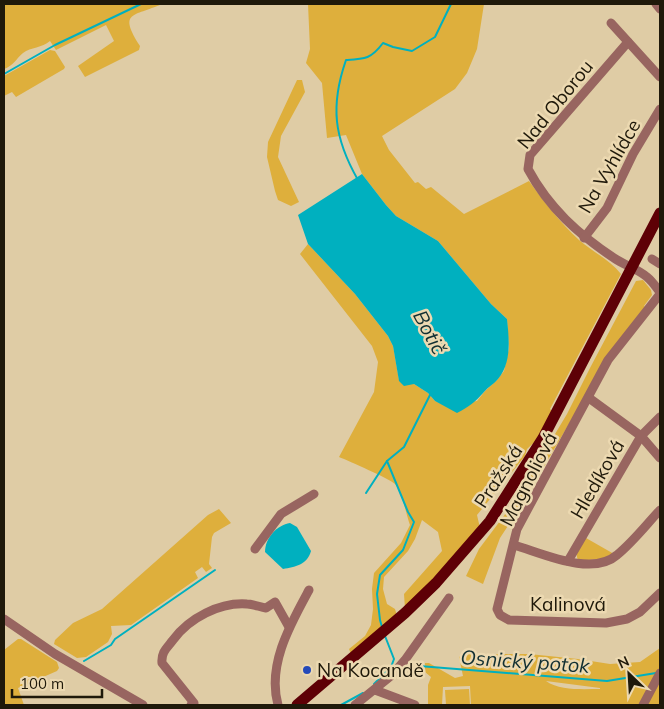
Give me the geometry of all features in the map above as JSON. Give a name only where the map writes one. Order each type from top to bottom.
[{"type":"main road","name":"Pražská","points":[[297,705],[383,632],[436,583],[490,521],[543,438],[660,213]]},
{"type":"street","points":[[656,4],[660,9]]},
{"type":"street","points":[[611,23],[660,77]]},
{"type":"street","name":"Nad Oborou","points":[[628,42],[530,155],[528,169],[565,220],[584,238],[631,268]]},
{"type":"street","name":"Na Vyhlídce","points":[[584,238],[607,208],[633,154],[660,109]]},
{"type":"street","points":[[652,259],[660,264]]},
{"type":"street","points":[[631,268],[648,277],[660,293]]},
{"type":"street","name":"Magnoliová","points":[[499,614],[497,605],[517,529],[608,360],[660,293]]},
{"type":"street","points":[[589,398],[642,436],[660,458]]},
{"type":"street","name":"Hledíková","points":[[568,561],[642,436],[660,417]]},
{"type":"street","points":[[255,549],[281,514],[314,494]]},
{"type":"street","points":[[514,544],[580,564],[593,565],[604,563],[616,556],[660,510]]},
{"type":"street","points":[[278,705],[274,675],[289,627],[309,590]]},
{"type":"street","name":"Kalinová","points":[[499,614],[509,620],[606,623],[627,618],[640,612],[660,593]]},
{"type":"street","points":[[355,705],[392,675],[405,660],[449,598]]},
{"type":"street","points":[[191,705],[194,703],[162,663],[162,655],[176,636],[197,617],[225,606],[247,604],[266,608],[275,602],[289,627]]},
{"type":"street","points":[[4,618],[61,658],[140,703]]},
{"type":"street","points":[[643,705],[660,672]]},
{"type":"street","points":[[375,690],[416,705]]},
{"type":"street","points":[[125,705],[140,703]]},
{"type":"shaded area","points":[[4,4],[162,4],[136,14],[130,21],[133,35],[140,46],[139,50],[85,77],[78,66],[114,41],[106,25],[56,50],[50,41],[29,50],[4,69]]},
{"type":"shaded area","points":[[308,4],[484,4],[477,49],[467,73],[455,89],[382,136],[389,150],[415,183],[418,182],[426,189],[431,187],[464,214],[529,181],[552,212],[572,233],[612,264],[621,274],[550,409],[552,411],[541,436],[527,449],[525,456],[477,515],[480,528],[405,609],[404,594],[442,551],[438,532],[422,520],[408,551],[384,577],[383,589],[387,604],[395,609],[397,616],[351,654],[349,649],[365,636],[371,625],[374,573],[401,543],[410,525],[402,497],[395,484],[378,474],[339,457],[374,392],[378,362],[372,346],[300,254],[308,244],[355,294],[388,336],[393,346],[399,380],[414,384],[428,393],[435,401],[444,405],[477,401],[504,371],[509,348],[507,319],[491,304],[438,241],[396,216],[386,205],[362,174],[346,135],[327,138],[322,83],[306,63],[310,49]]},
{"type":"shaded area","points":[[50,50],[55,51],[65,67],[64,69],[16,97],[12,92],[4,96],[4,76]]},
{"type":"shaded area","points":[[297,80],[302,80],[305,92],[281,136],[278,157],[299,202],[291,206],[278,200],[267,157],[268,142]]},
{"type":"shaded area","points":[[643,280],[651,290],[652,295],[577,410],[500,538],[483,584],[466,576],[479,549],[515,501],[567,414],[636,281]]},
{"type":"shaded area","points":[[219,509],[231,523],[214,533],[212,537],[209,564],[212,568],[206,572],[202,567],[195,572],[198,578],[131,625],[111,626],[112,634],[108,642],[86,657],[77,658],[54,644],[55,640],[73,623],[102,609],[208,515]]},
{"type":"shaded area","points":[[586,538],[614,554],[607,558],[579,561],[577,552]]},
{"type":"shaded area","points":[[18,639],[21,639],[57,662],[59,668],[57,671],[18,688],[24,705],[4,705],[4,650]]},
{"type":"shaded area","points":[[660,648],[660,705],[471,705],[470,686],[443,687],[442,705],[428,705],[428,685],[431,677],[425,672],[425,663],[429,663],[455,678],[463,676],[459,657],[463,654],[529,654],[610,664],[640,662]],"holes":[[[546,681],[600,688],[572,689]]]},
{"type":"shaded area","points":[[469,689],[470,705],[446,705],[445,690]]},
{"type":"water","points":[[362,174],[396,216],[438,241],[491,304],[507,319],[508,358],[506,366],[496,381],[475,401],[457,413],[435,401],[428,393],[414,384],[404,386],[399,381],[393,346],[388,336],[355,294],[308,244],[298,215]]},
{"type":"water","points":[[290,523],[297,527],[311,551],[304,562],[283,569],[265,552],[269,537],[276,529]]},
{"type":"waterway","points":[[4,74],[55,45],[141,4]]},
{"type":"waterway","name":"Botič","points":[[358,180],[344,150],[337,122],[338,92],[346,60],[367,57],[375,52],[383,43],[412,51],[435,37],[451,4]]},
{"type":"waterway","name":"Botič","points":[[382,627],[377,594],[380,575],[403,550],[414,522],[387,461],[404,447],[431,393]]},
{"type":"waterway","points":[[366,493],[387,461]]},
{"type":"waterway","points":[[84,661],[111,645],[115,639],[215,570]]},
{"type":"waterway","name":"Botič","points":[[374,684],[391,667],[394,659],[385,636]]},
{"type":"waterway","name":"Osnický potok","points":[[419,666],[607,681],[656,673]]},
{"type":"waterway","name":"Botič","points":[[341,705],[363,693]]},
{"type":"place","name":"Na Kocandě","points":[[307,670]]}]
